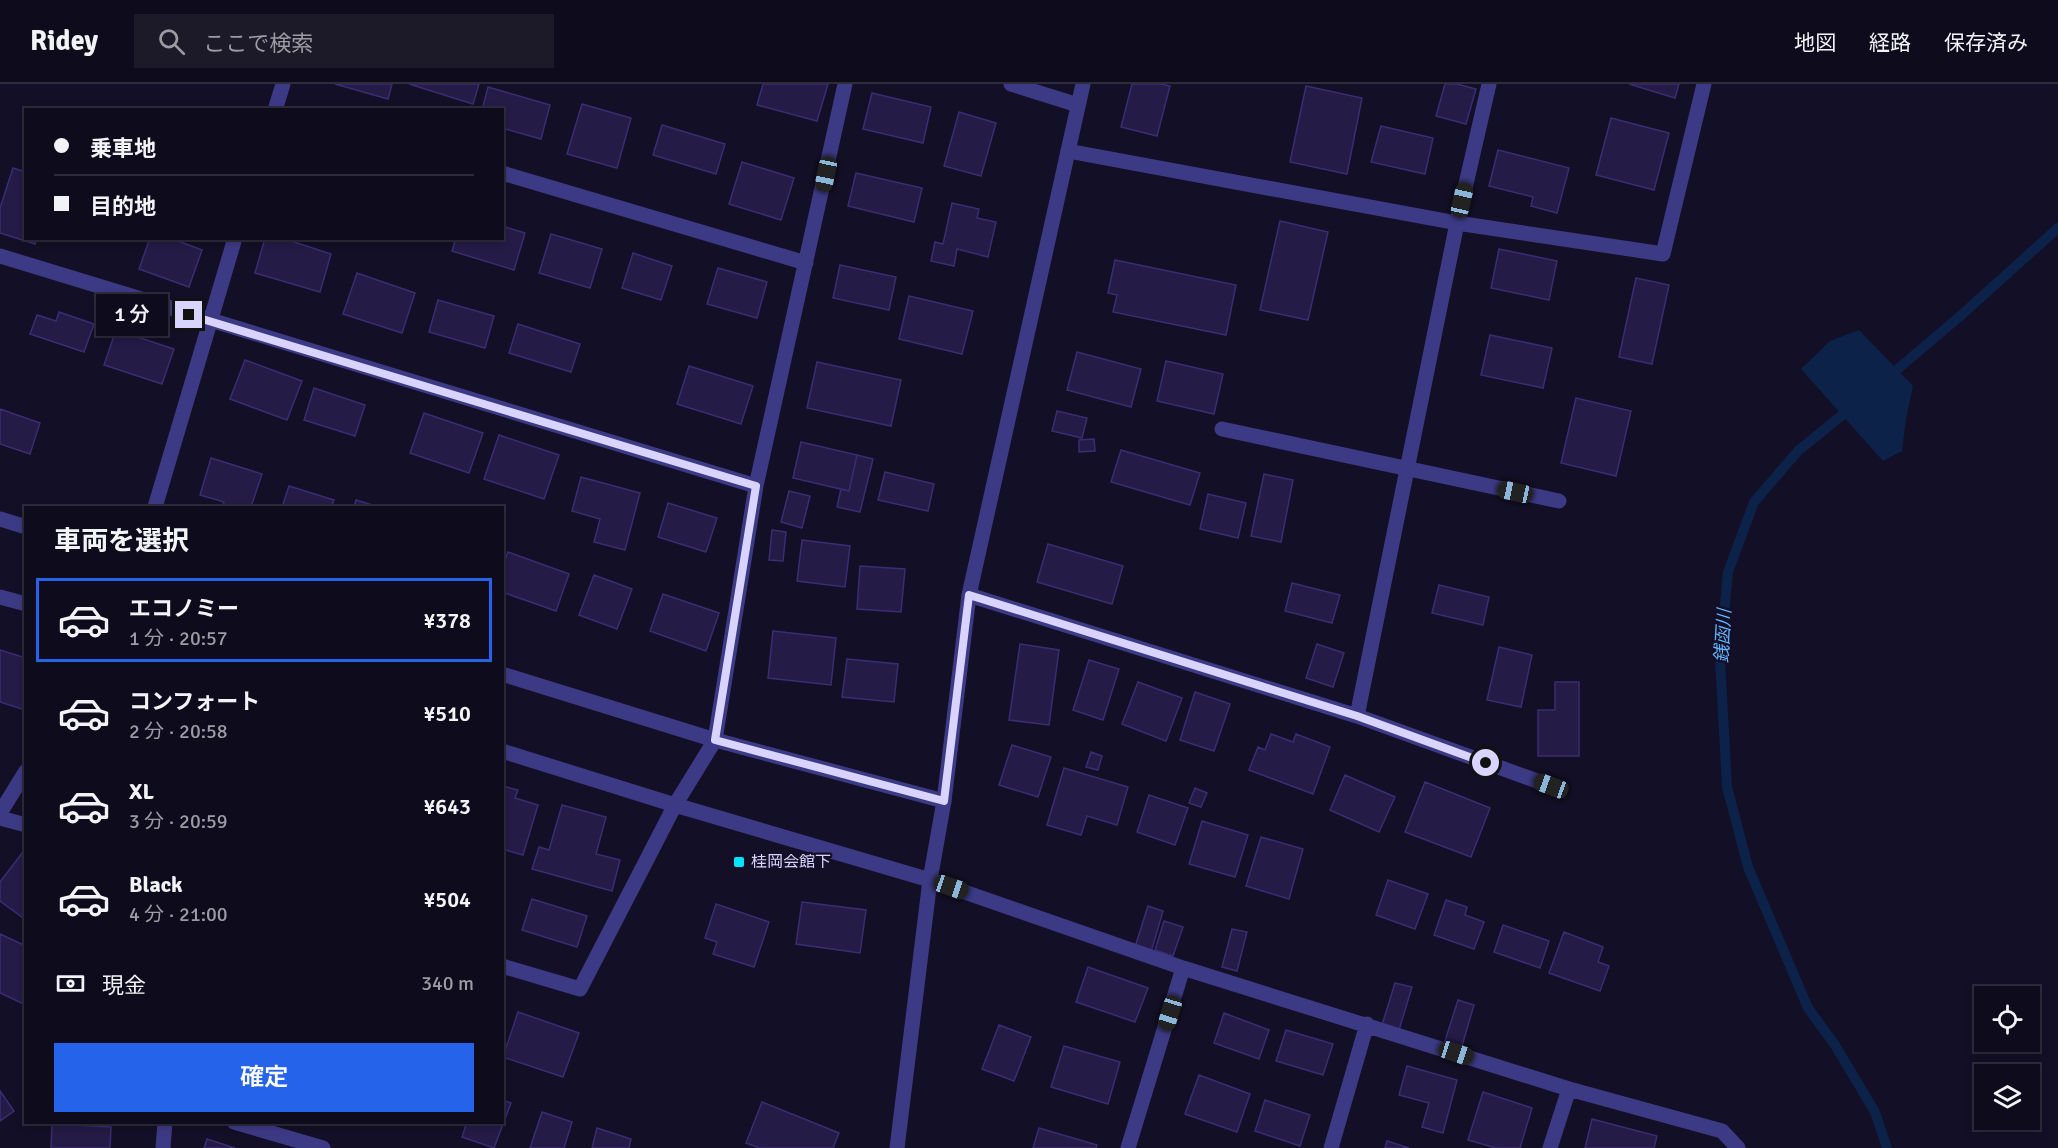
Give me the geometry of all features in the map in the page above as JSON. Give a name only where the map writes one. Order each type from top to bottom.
[{"type":"street","points":[[279,108],[283,84]]},
{"type":"street","points":[[504,967],[580,989],[675,805],[715,740],[756,486],[845,84]]},
{"type":"street","points":[[1011,84],[1078,105]]},
{"type":"street","points":[[897,1148],[930,880],[944,801],[969,595],[1083,84]]},
{"type":"street","points":[[1357,716],[1457,223],[1489,84]]},
{"type":"street","points":[[1068,151],[1457,223],[1663,254],[1704,84]]},
{"type":"street","points":[[504,174],[806,263]]},
{"type":"street","points":[[155,506],[234,240]]},
{"type":"street","points":[[0,256],[756,486]]},
{"type":"street","points":[[1222,429],[1558,501]]},
{"type":"street","points":[[0,519],[24,526]]},
{"type":"street","points":[[969,595],[1357,716],[1551,786]]},
{"type":"street","points":[[0,597],[24,603]]},
{"type":"street","points":[[504,675],[715,740],[944,801]]},
{"type":"street","points":[[504,752],[930,880],[1184,968],[1569,1089],[1722,1131],[1738,1148]]},
{"type":"street","points":[[0,813],[24,774]]},
{"type":"street","points":[[0,818],[24,824]]},
{"type":"street","points":[[1128,1148],[1184,968]]},
{"type":"street","points":[[1331,1148],[1367,1024]]},
{"type":"street","points":[[1550,1148],[1569,1089]]},
{"type":"street","points":[[163,1148],[165,1124]]},
{"type":"street","points":[[241,1124],[323,1148]]},
{"type":"water","points":[[1859,330],[1913,386],[1902,451],[1883,461],[1801,369],[1830,341]]},
{"type":"building","points":[[335,84],[392,84],[388,99]]},
{"type":"building","points":[[409,84],[479,84],[473,104]]},
{"type":"building","points":[[763,84],[828,84],[817,121],[757,105]]},
{"type":"building","points":[[1132,84],[1170,86],[1157,136],[1121,127]]},
{"type":"building","points":[[1445,84],[1457,84],[1476,89],[1466,124],[1436,116]]},
{"type":"building","points":[[1629,84],[1679,84],[1675,98]]},
{"type":"building","points":[[1306,86],[1362,98],[1347,174],[1290,162]]},
{"type":"building","points":[[488,87],[550,105],[541,139],[504,129],[504,108],[483,108]]},
{"type":"building","points":[[872,93],[931,107],[923,143],[863,129]]},
{"type":"building","points":[[582,104],[631,118],[617,168],[567,154]]},
{"type":"building","points":[[959,112],[996,123],[981,176],[944,166]]},
{"type":"building","points":[[1611,118],[1669,133],[1654,190],[1596,175]]},
{"type":"building","points":[[662,125],[725,144],[716,174],[653,155]]},
{"type":"building","points":[[1381,126],[1433,138],[1425,174],[1371,162]]},
{"type":"building","points":[[1498,150],[1569,168],[1557,213],[1531,206],[1533,197],[1489,186]]},
{"type":"building","points":[[742,162],[794,178],[781,220],[729,204]]},
{"type":"building","points":[[13,168],[24,171],[24,240],[36,240],[35,244],[0,233],[0,208]]},
{"type":"building","points":[[856,173],[922,188],[914,222],[848,206]]},
{"type":"building","points":[[952,203],[979,209],[977,218],[996,222],[988,257],[957,249],[954,266],[931,261],[935,242],[943,244]]},
{"type":"building","points":[[1280,221],[1328,232],[1308,320],[1260,310]]},
{"type":"building","points":[[504,227],[525,233],[514,270],[452,251],[455,240],[504,240]]},
{"type":"building","points":[[551,234],[602,249],[590,288],[539,273]]},
{"type":"building","points":[[149,240],[175,240],[202,250],[189,287],[139,269]]},
{"type":"building","points":[[264,240],[288,240],[331,254],[320,292],[255,273]]},
{"type":"building","points":[[1499,249],[1557,261],[1549,300],[1491,288]]},
{"type":"building","points":[[633,253],[672,266],[661,300],[622,288]]},
{"type":"building","points":[[1115,260],[1236,285],[1226,335],[1113,312],[1117,295],[1108,293]]},
{"type":"building","points":[[840,265],[896,277],[889,310],[833,298]]},
{"type":"building","points":[[718,268],[767,282],[757,318],[707,304]]},
{"type":"building","points":[[357,273],[415,293],[402,333],[343,314]]},
{"type":"building","points":[[1636,278],[1669,285],[1652,364],[1619,357]]},
{"type":"building","points":[[909,296],[973,311],[962,354],[899,339]]},
{"type":"building","points":[[438,300],[494,316],[485,348],[429,332]]},
{"type":"building","points":[[59,312],[94,324],[84,352],[30,334],[37,315],[56,321]]},
{"type":"building","points":[[518,324],[580,344],[571,372],[509,353]]},
{"type":"building","points":[[116,330],[174,349],[162,384],[104,365]]},
{"type":"building","points":[[1490,335],[1552,348],[1543,388],[1481,375]]},
{"type":"building","points":[[1077,352],[1141,369],[1131,407],[1067,390]]},
{"type":"building","points":[[245,360],[302,381],[287,420],[230,399]]},
{"type":"building","points":[[1166,361],[1223,374],[1214,414],[1157,401]]},
{"type":"building","points":[[817,362],[901,380],[891,426],[807,408]]},
{"type":"building","points":[[689,366],[753,386],[741,424],[677,404]]},
{"type":"building","points":[[314,388],[365,405],[355,436],[304,420]]},
{"type":"building","points":[[1576,398],[1631,411],[1616,476],[1561,463]]},
{"type":"building","points":[[0,409],[40,423],[30,454],[0,444]]},
{"type":"building","points":[[1057,411],[1087,418],[1082,438],[1052,431]]},
{"type":"building","points":[[424,413],[483,433],[469,473],[410,453]]},
{"type":"building","points":[[499,435],[559,455],[544,499],[484,479]]},
{"type":"building","points":[[1094,439],[1095,451],[1079,452],[1079,440]]},
{"type":"building","points":[[801,442],[857,455],[849,491],[793,478]]},
{"type":"building","points":[[1121,450],[1200,473],[1190,505],[1111,482]]},
{"type":"building","points":[[857,455],[873,459],[860,512],[837,507],[841,489],[849,491]]},
{"type":"building","points":[[211,458],[262,474],[251,506],[222,506],[224,502],[200,495]]},
{"type":"building","points":[[885,472],[934,484],[928,511],[878,500]]},
{"type":"building","points":[[1264,474],[1293,480],[1281,542],[1251,536]]},
{"type":"building","points":[[581,477],[640,493],[625,550],[594,542],[600,519],[572,511]]},
{"type":"building","points":[[289,486],[334,500],[331,506],[282,506]]},
{"type":"building","points":[[789,491],[810,496],[802,528],[781,522]]},
{"type":"building","points":[[1208,494],[1246,503],[1238,538],[1200,529]]},
{"type":"building","points":[[356,500],[376,506],[354,506]]},
{"type":"building","points":[[668,503],[717,518],[706,552],[658,537]]},
{"type":"building","points":[[772,530],[786,532],[783,561],[769,560]]},
{"type":"building","points":[[802,540],[850,546],[845,587],[797,581]]},
{"type":"building","points":[[1048,544],[1123,566],[1112,604],[1037,582]]},
{"type":"building","points":[[508,552],[569,574],[556,611],[504,593],[504,563]]},
{"type":"building","points":[[860,566],[905,569],[901,612],[857,609]]},
{"type":"building","points":[[594,575],[632,589],[617,629],[579,615]]},
{"type":"building","points":[[1292,583],[1340,595],[1332,623],[1285,611]]},
{"type":"building","points":[[1439,585],[1489,597],[1483,625],[1432,613]]},
{"type":"building","points":[[663,594],[719,613],[706,651],[650,631]]},
{"type":"building","points":[[773,631],[836,638],[831,685],[768,678]]},
{"type":"building","points":[[1020,644],[1059,650],[1049,725],[1009,720]]},
{"type":"building","points":[[1317,644],[1344,653],[1333,687],[1306,678]]},
{"type":"building","points":[[1499,647],[1532,655],[1521,707],[1487,700]]},
{"type":"building","points":[[0,650],[24,657],[24,710],[0,702]]},
{"type":"building","points":[[847,659],[898,664],[894,702],[842,697]]},
{"type":"building","points":[[1089,660],[1119,669],[1103,720],[1073,710]]},
{"type":"building","points":[[1138,682],[1182,698],[1166,741],[1122,724]]},
{"type":"building","points":[[1555,682],[1579,682],[1579,756],[1538,756],[1538,710],[1555,710]]},
{"type":"building","points":[[1195,692],[1230,704],[1214,751],[1180,740]]},
{"type":"building","points":[[1271,734],[1293,742],[1296,734],[1330,747],[1313,794],[1249,770],[1258,747],[1265,750]]},
{"type":"building","points":[[1012,745],[1051,757],[1038,797],[999,785]]},
{"type":"building","points":[[1091,752],[1102,756],[1098,770],[1086,767]]},
{"type":"building","points":[[1064,768],[1128,787],[1117,825],[1087,816],[1081,835],[1047,825]]},
{"type":"building","points":[[1345,775],[1395,797],[1379,832],[1330,810]]},
{"type":"building","points":[[1425,782],[1490,808],[1471,857],[1405,832]]},
{"type":"building","points":[[504,786],[518,790],[515,798],[538,805],[523,855],[504,850]]},
{"type":"building","points":[[1195,788],[1207,793],[1201,807],[1189,803]]},
{"type":"building","points":[[1149,795],[1188,808],[1175,845],[1137,832]]},
{"type":"building","points":[[562,805],[606,817],[596,854],[620,860],[612,891],[532,869],[539,847],[549,850]]},
{"type":"building","points":[[1202,821],[1248,835],[1235,877],[1189,864]]},
{"type":"building","points":[[1261,837],[1303,849],[1289,899],[1246,886]]},
{"type":"building","points":[[24,851],[24,919],[0,901],[0,882]]},
{"type":"building","points":[[1388,880],[1428,894],[1415,929],[1376,915]]},
{"type":"building","points":[[532,899],[587,916],[577,947],[522,930]]},
{"type":"building","points":[[1446,900],[1467,907],[1465,915],[1484,922],[1474,949],[1434,935]]},
{"type":"building","points":[[802,902],[866,910],[860,953],[796,944]]},
{"type":"building","points":[[716,904],[769,922],[754,967],[713,954],[717,942],[705,938]]},
{"type":"building","points":[[1148,906],[1163,911],[1151,952],[1135,947]]},
{"type":"building","points":[[1164,921],[1183,927],[1173,956],[1155,950]]},
{"type":"building","points":[[1503,925],[1549,941],[1540,968],[1494,952]]},
{"type":"building","points":[[1232,929],[1247,932],[1237,971],[1222,967]]},
{"type":"building","points":[[1564,932],[1603,947],[1598,962],[1609,966],[1600,991],[1549,973]]},
{"type":"building","points":[[0,934],[24,945],[24,1004],[0,993]]},
{"type":"building","points":[[1088,967],[1148,988],[1135,1022],[1076,1002]]},
{"type":"building","points":[[1395,983],[1412,987],[1399,1030],[1382,1025]]},
{"type":"building","points":[[1458,1000],[1474,1005],[1461,1049],[1444,1044]]},
{"type":"building","points":[[518,1012],[579,1033],[563,1077],[504,1057]]},
{"type":"building","points":[[1224,1013],[1269,1030],[1259,1059],[1214,1043]]},
{"type":"building","points":[[999,1025],[1031,1037],[1014,1081],[982,1069]]},
{"type":"building","points":[[1286,1030],[1333,1044],[1323,1075],[1276,1061]]},
{"type":"building","points":[[1064,1046],[1120,1062],[1108,1104],[1051,1087]]},
{"type":"building","points":[[1407,1066],[1457,1080],[1443,1133],[1422,1127],[1429,1103],[1399,1095]]},
{"type":"building","points":[[1199,1075],[1250,1094],[1237,1132],[1185,1114]]},
{"type":"building","points":[[0,1091],[14,1111],[0,1121]]},
{"type":"building","points":[[1483,1092],[1532,1108],[1520,1148],[1496,1148],[1468,1140]]},
{"type":"building","points":[[1265,1100],[1310,1115],[1300,1146],[1255,1131]]},
{"type":"building","points":[[504,1101],[511,1103],[504,1122]]},
{"type":"building","points":[[762,1102],[839,1133],[833,1148],[760,1148],[746,1143]]},
{"type":"building","points":[[542,1112],[572,1122],[564,1148],[530,1148]]},
{"type":"building","points":[[1592,1119],[1657,1136],[1654,1148],[1585,1148]]},
{"type":"building","points":[[52,1124],[111,1127],[110,1148],[51,1148]]},
{"type":"building","points":[[466,1124],[503,1124],[494,1148],[462,1137]]},
{"type":"building","points":[[597,1128],[631,1139],[629,1148],[592,1148]]},
{"type":"building","points":[[1039,1128],[1097,1145],[1096,1148],[1033,1148]]},
{"type":"building","points":[[207,1139],[235,1148],[204,1148]]},
{"type":"building","points":[[1387,1141],[1409,1148],[1385,1148]]},
{"type":"waterway","name":"銭函川","points":[[1887,378],[2058,228]]},
{"type":"waterway","name":"銭函川","points":[[1852,407],[1798,451],[1754,502],[1728,572],[1720,659],[1727,787],[1748,867],[1808,1008],[1835,1045],[1875,1112],[1887,1148]]},
{"type":"place","name":"桂岡会館下","points":[[739,862]]},
{"type":"route","points":[[189,315],[756,486],[715,740],[944,801],[969,595],[1357,716],[1486,763]]}]
